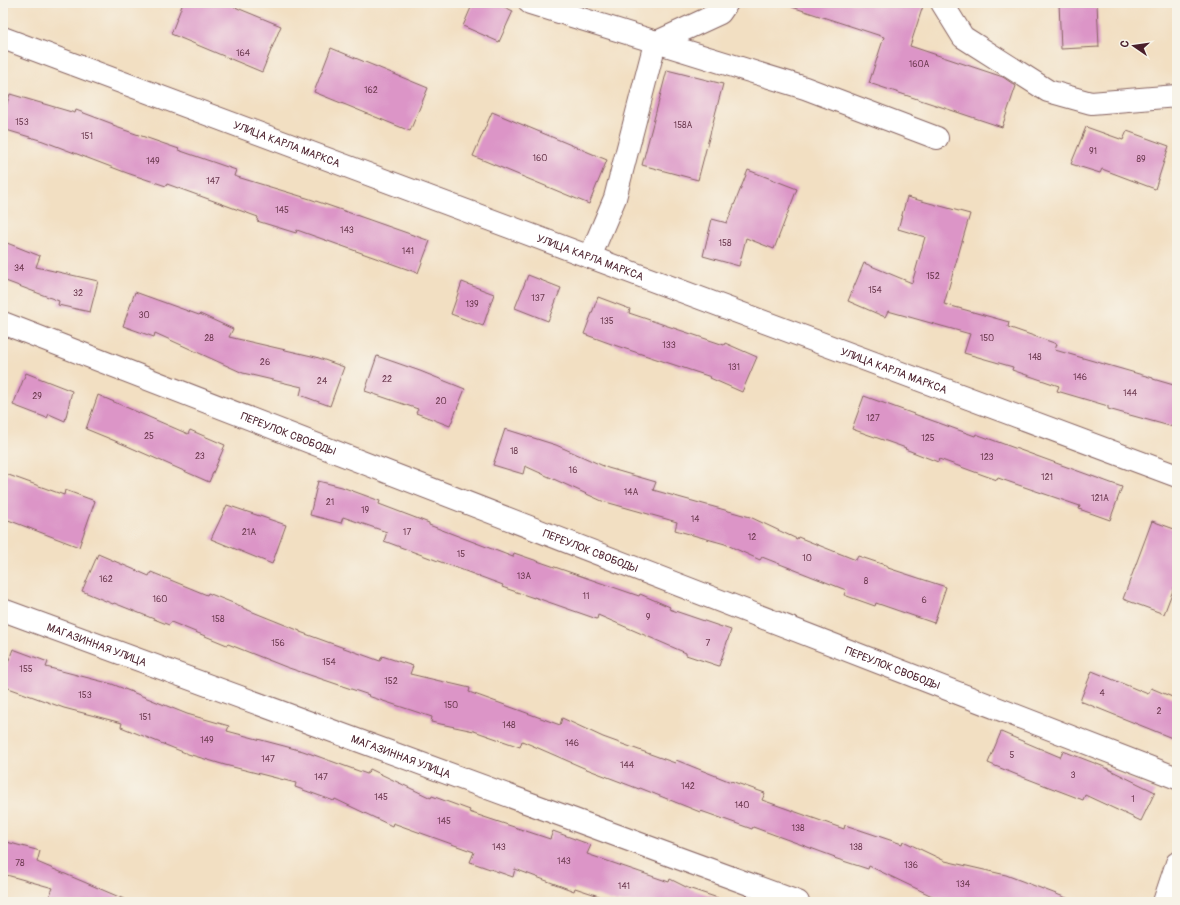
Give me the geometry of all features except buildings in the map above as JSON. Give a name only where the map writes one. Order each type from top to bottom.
[{"type":"street","points":[[530,3],[655,43],[805,88],[937,138]]},
{"type":"street","points":[[655,43],[720,13],[726,3]]},
{"type":"street","points":[[942,3],[963,37],[1048,91],[1091,103],[1177,96]]},
{"type":"street","name":"УЛИЦА КАРЛА МАРКСА","points":[[3,38],[1177,476]]},
{"type":"street","points":[[590,257],[615,198],[655,43]]},
{"type":"street","name":"ПЕРЕУЛОК СВОБОДЫ","points":[[3,323],[1177,778]]},
{"type":"street","name":"МАГАЗИННАЯ УЛИЦА","points":[[3,610],[798,902]]},
{"type":"street","points":[[1164,902],[1177,863]]}]
